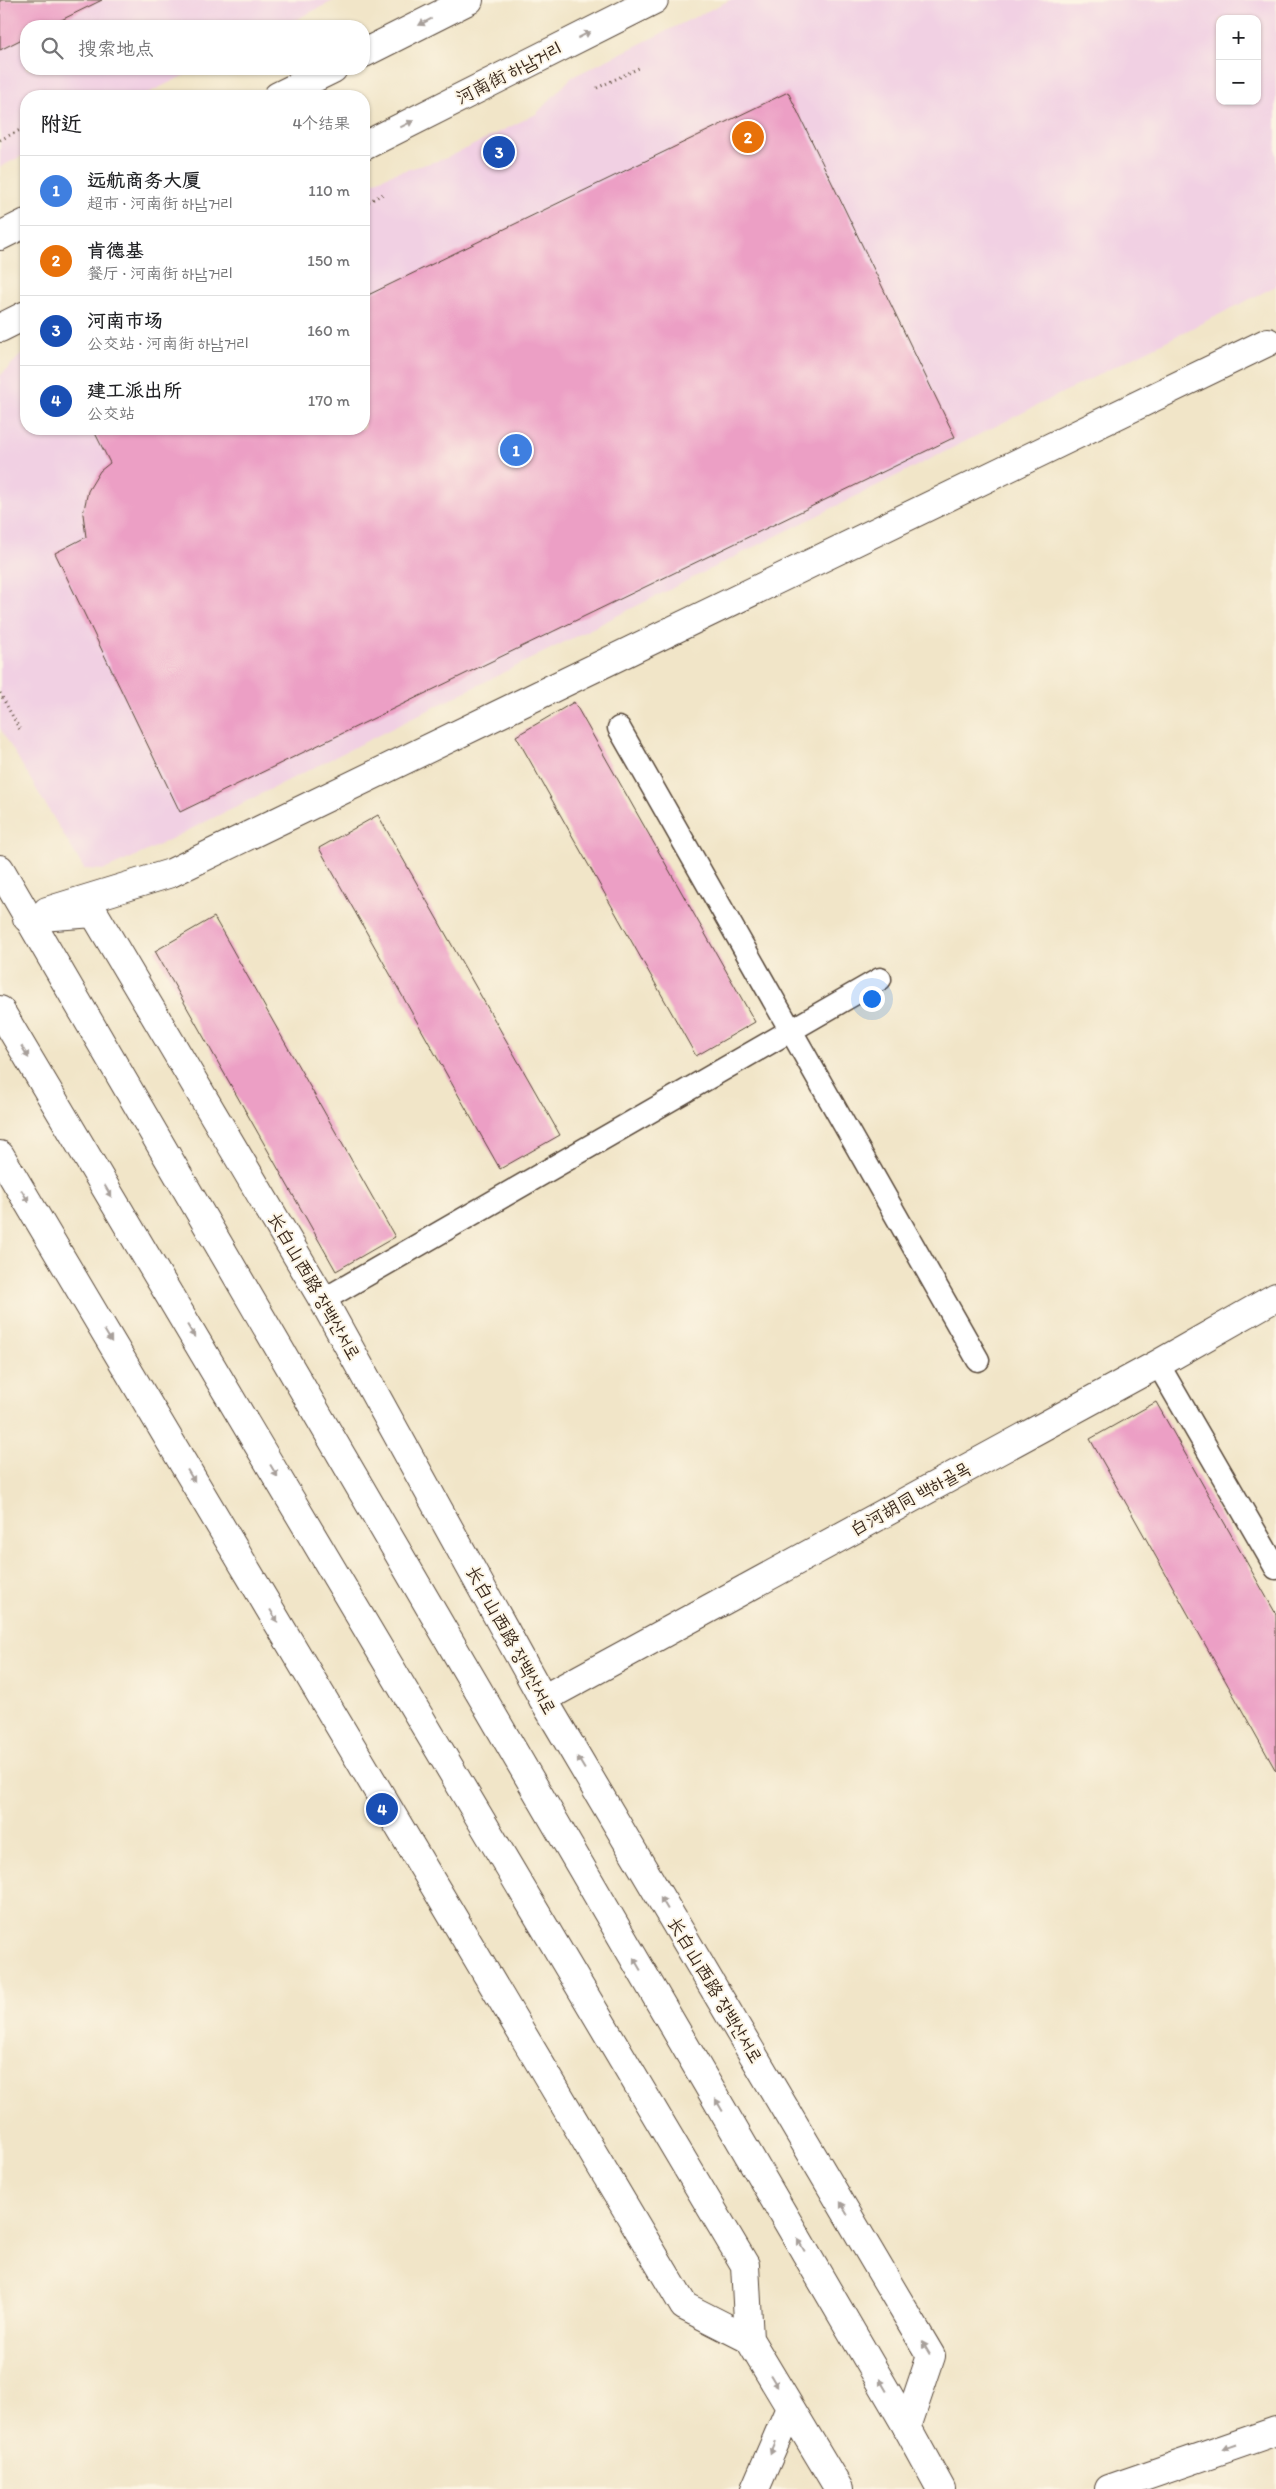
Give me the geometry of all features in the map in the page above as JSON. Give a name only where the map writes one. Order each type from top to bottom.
[{"type":"street","points":[[370,50],[469,0]]},
{"type":"street","name":"河南街 하남거리","points":[[370,143],[654,0]]},
{"type":"street","points":[[290,90],[321,75]]},
{"type":"street","points":[[0,228],[20,223]]},
{"type":"street","points":[[0,236],[20,225]]},
{"type":"street","points":[[27,918],[171,872],[1268,342]]},
{"type":"street","points":[[0,870],[907,2427],[941,2489]]},
{"type":"street","name":"长白山西路 장백산서로","points":[[27,918],[94,913],[323,1300],[543,1699],[931,2356],[907,2427]]},
{"type":"street","points":[[0,1010],[745,2265],[748,2339],[839,2489]]},
{"type":"street","points":[[0,1155],[684,2306],[748,2339]]},
{"type":"street","name":"白河胡同 백하골목","points":[[543,1699],[1158,1364],[1276,1297]]},
{"type":"street","points":[[755,2489],[790,2408]]},
{"type":"street","points":[[1109,2489],[1276,2431]]},
{"type":"lane","points":[[619,728],[978,1360]]},
{"type":"lane","points":[[323,1300],[880,979]]},
{"type":"lane","points":[[1158,1364],[1276,1568]]},
{"type":"path","points":[[597,88],[639,68]]},
{"type":"path","points":[[0,140],[20,130]]},
{"type":"path","points":[[370,201],[384,193]]},
{"type":"path","points":[[0,693],[20,730]]},
{"type":"shaded area","points":[[0,0],[335,0],[295,20],[20,20],[20,75],[185,75],[154,90],[20,90],[20,157],[0,167]]},
{"type":"shaded area","points":[[730,0],[1276,0],[1276,286],[147,851],[104,870],[84,869],[0,728],[0,376],[20,356],[20,435],[370,435],[370,183],[392,174],[447,158],[536,114],[572,77]]},
{"type":"building","points":[[0,0],[102,0],[61,20],[20,20],[20,40],[0,50]]},
{"type":"building","points":[[788,92],[955,437],[180,812],[55,553],[86,537],[83,514],[88,491],[100,471],[110,463],[96,435],[370,435],[370,294]]},
{"type":"building","points":[[574,702],[755,1022],[696,1056],[516,736]]},
{"type":"building","points":[[378,815],[560,1135],[500,1169],[319,848]]},
{"type":"building","points":[[214,917],[395,1237],[336,1271],[155,951]]},
{"type":"building","points":[[1156,1402],[1276,1614],[1276,1771],[1090,1439]]},
{"type":"place","name":"肯德基","points":[[748,137]]},
{"type":"place","name":"河南市场","points":[[499,152]]},
{"type":"place","name":"远航商务大厦","points":[[516,450]]},
{"type":"place","name":"建工派出所","points":[[382,1809]]}]
